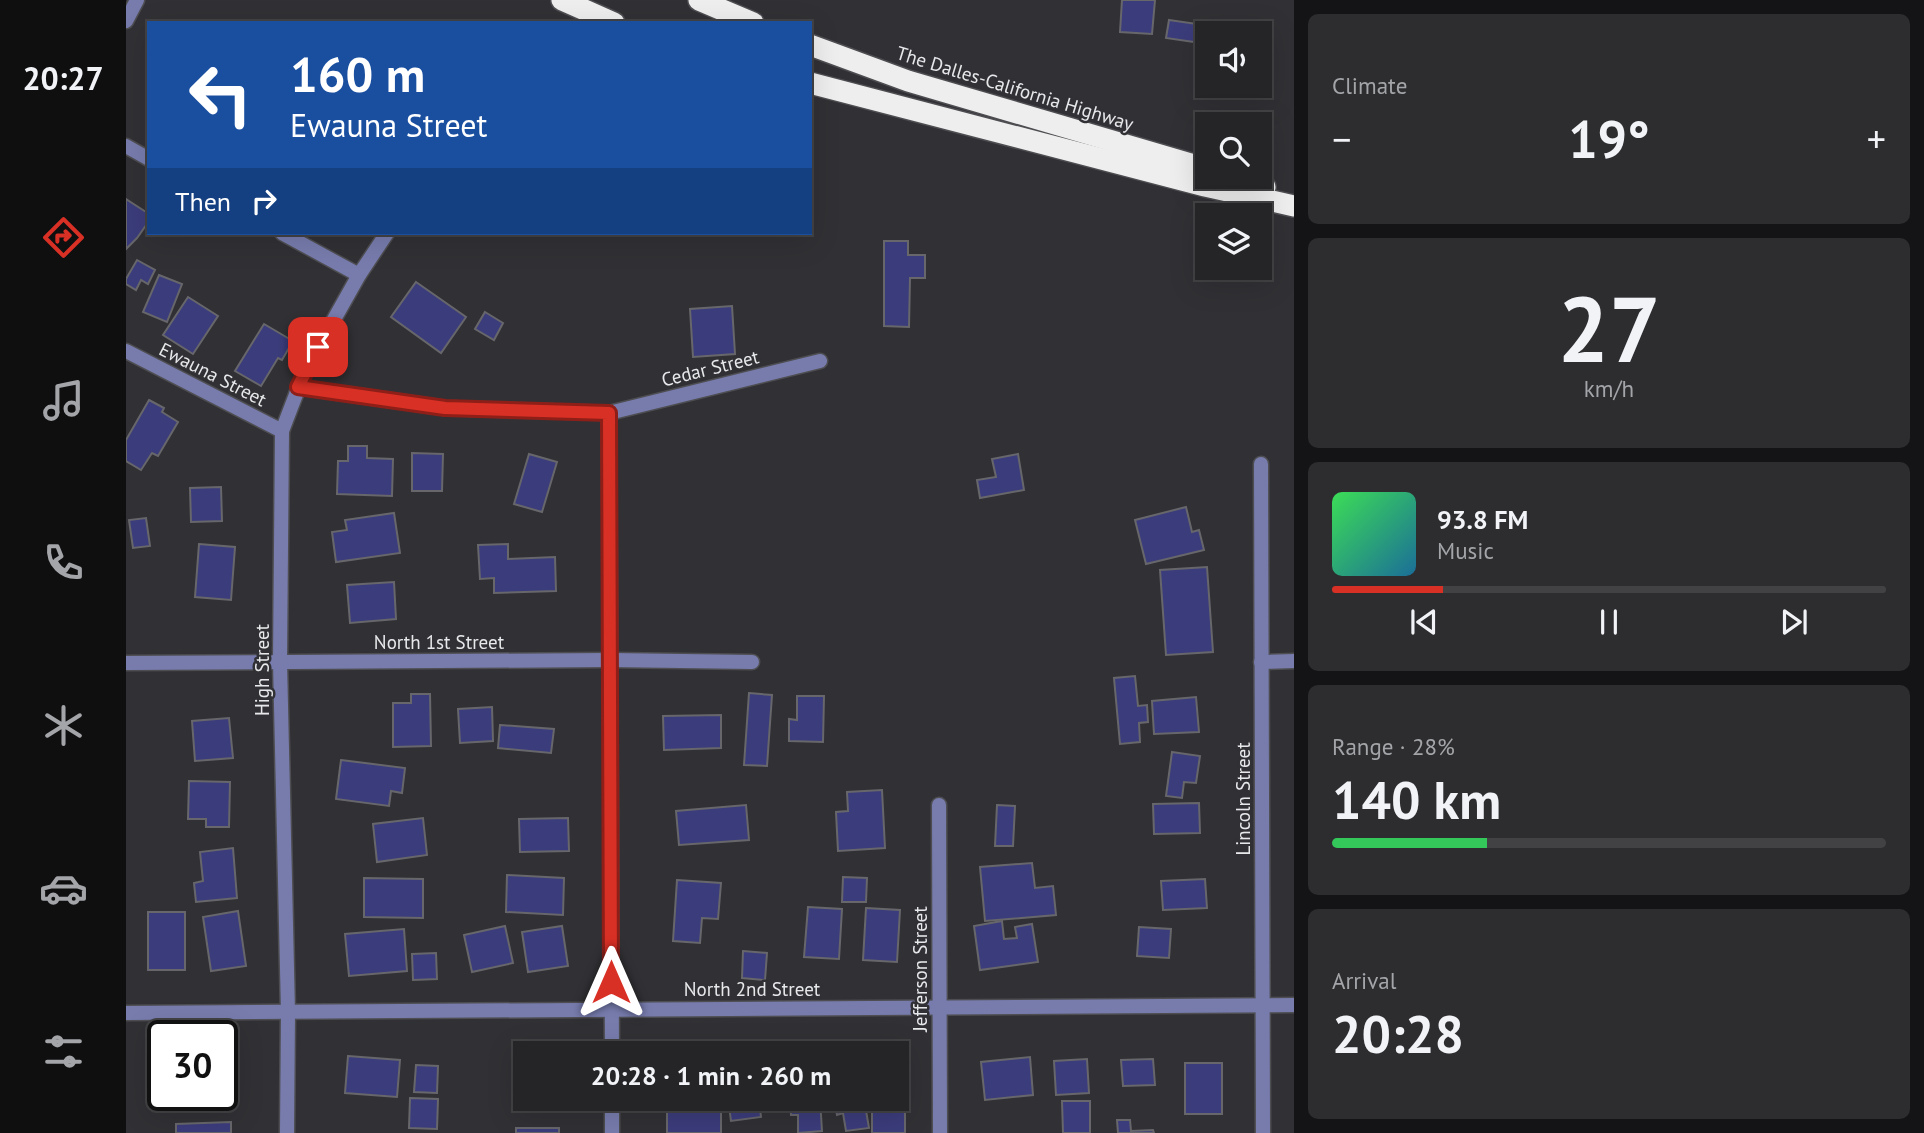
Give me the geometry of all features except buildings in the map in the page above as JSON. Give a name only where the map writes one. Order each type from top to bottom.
[{"type":"highway","points":[[562,0],[609,21]]},
{"type":"highway","points":[[699,0],[748,21]]},
{"type":"highway","name":"The Dalles-California Highway","points":[[812,46],[908,81],[1195,165]]},
{"type":"highway","points":[[812,84],[1191,183],[1294,206]]},
{"type":"highway","points":[[1272,189],[1294,195]]},
{"type":"street","points":[[126,21],[137,0]]},
{"type":"street","points":[[126,146],[147,158]]},
{"type":"street","points":[[286,235],[359,275]]},
{"type":"street","name":"High Street","points":[[287,1133],[288,1012],[281,663],[282,431],[298,387],[359,275],[386,235]]},
{"type":"street","name":"Ewauna Street","points":[[126,351],[282,431]]},
{"type":"street","name":"Cedar Street","points":[[609,413],[820,361]]},
{"type":"street","name":"Ewauna Street","points":[[298,387],[445,408],[609,413]]},
{"type":"street","points":[[609,413],[611,1041]]},
{"type":"street","name":"Lincoln Street","points":[[1261,464],[1263,1133]]},
{"type":"street","name":"North 1st Street","points":[[126,663],[610,660],[752,662]]},
{"type":"street","points":[[1261,662],[1294,661]]},
{"type":"street","name":"Jefferson Street","points":[[939,804],[940,1133]]},
{"type":"street","name":"North 2nd Street","points":[[126,1013],[1294,1005]]},
{"type":"street","points":[[612,1111],[612,1133]]},
{"type":"route","points":[[318,347],[298,387],[445,408],[609,413],[611,982]]}]
